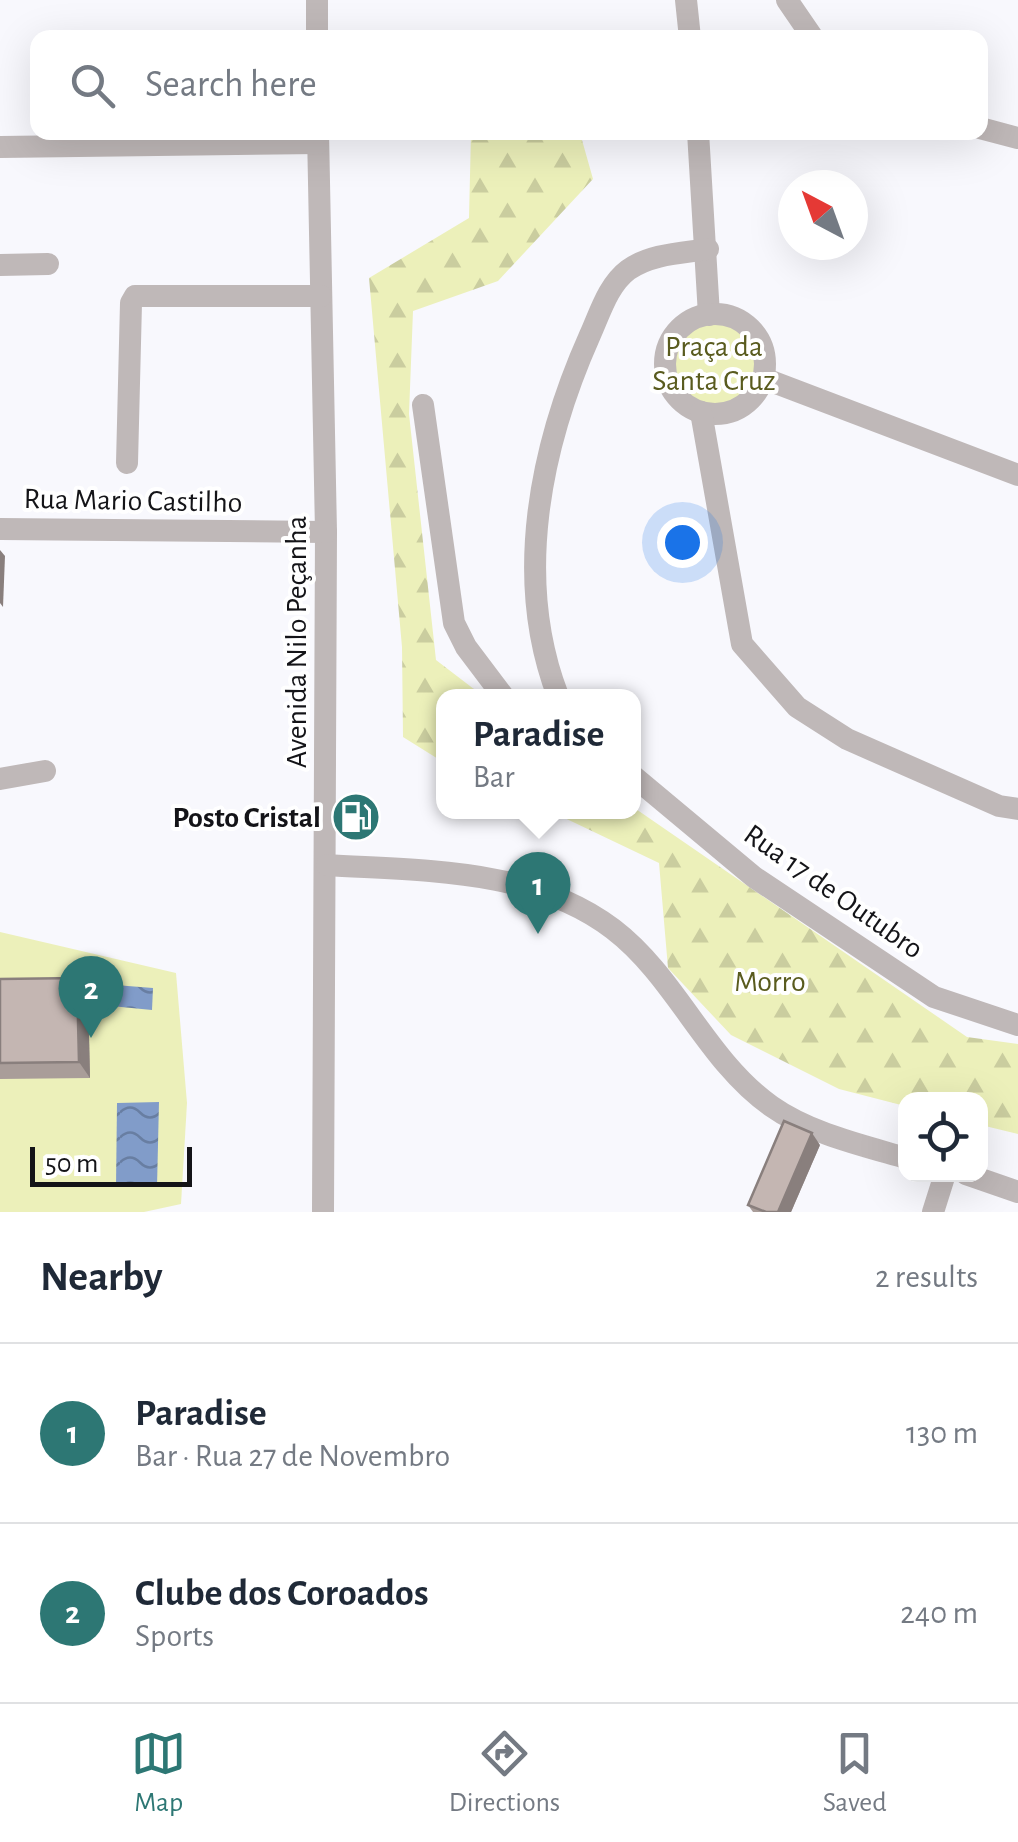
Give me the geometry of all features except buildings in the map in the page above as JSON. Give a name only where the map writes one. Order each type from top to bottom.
[{"type":"street","points":[[317,0],[317,30]]},
{"type":"street","points":[[686,0],[689,30]]},
{"type":"street","points":[[788,0],[807,30]]},
{"type":"street","points":[[988,130],[1018,138]]},
{"type":"street","points":[[0,147],[247,140]]},
{"type":"street","name":"Avenida Nilo Peçanha","points":[[318,140],[326,532],[323,1212]]},
{"type":"street","points":[[699,140],[709,314]]},
{"type":"street","points":[[556,689],[535,611],[535,534],[569,384],[612,286],[628,270],[670,254],[708,249]]},
{"type":"street","points":[[0,266],[48,264]]},
{"type":"street","points":[[127,463],[131,303],[135,296],[321,296]]},
{"type":"street","points":[[709,314],[723,315],[748,327],[763,350],[763,378],[739,408],[702,412],[689,407],[670,387],[665,360],[668,347],[684,325],[709,314]]},
{"type":"street","points":[[763,378],[1018,475]]},
{"type":"street","points":[[423,405],[454,623],[466,647],[498,689]]},
{"type":"street","points":[[702,412],[742,644],[797,707],[846,739],[999,806],[1018,809]]},
{"type":"street","name":"Rua Mario Castilho","points":[[0,529],[326,532]]},
{"type":"street","points":[[0,778],[45,771]]},
{"type":"street","name":"Rua 17 de Outubro","points":[[641,783],[754,876],[934,997],[1018,1025]]},
{"type":"street","points":[[327,866],[478,874],[573,908],[612,928],[632,946],[738,1076],[770,1106],[804,1124],[898,1155]]},
{"type":"street","points":[[933,1212],[942,1182]]},
{"type":"street","points":[[988,1182],[1018,1192]]},
{"type":"green space","points":[[471,140],[582,140],[593,179],[498,281],[413,311],[409,414],[436,660],[474,689],[436,689],[436,758],[403,737],[402,647],[369,278],[469,218]]},
{"type":"green space","name":"Praça da Santa Cruz","points":[[714,317],[732,320],[747,331],[758,346],[758,382],[747,397],[732,408],[714,411],[696,408],[681,397],[670,382],[667,364],[670,346],[681,331],[696,320]]},
{"type":"green space","name":"Morro","points":[[641,813],[967,1037],[1018,1044],[1018,1134],[988,1127],[988,1092],[898,1092],[898,1104],[839,1089],[731,1035],[668,968],[659,863],[567,819],[641,819]]},
{"type":"green space","points":[[0,932],[176,973],[187,1103],[181,1204],[144,1212],[0,1212]]},
{"type":"water","points":[[115,985],[153,988],[152,1010],[111,1006]]},
{"type":"water","points":[[159,1102],[157,1187],[116,1187],[117,1103]]},
{"type":"place","name":"Posto Cristal","points":[[356,817]]},
{"type":"place","name":"Paradise","points":[[538,934]]},
{"type":"place","name":"Clube dos Coroados","points":[[91,1038]]}]
